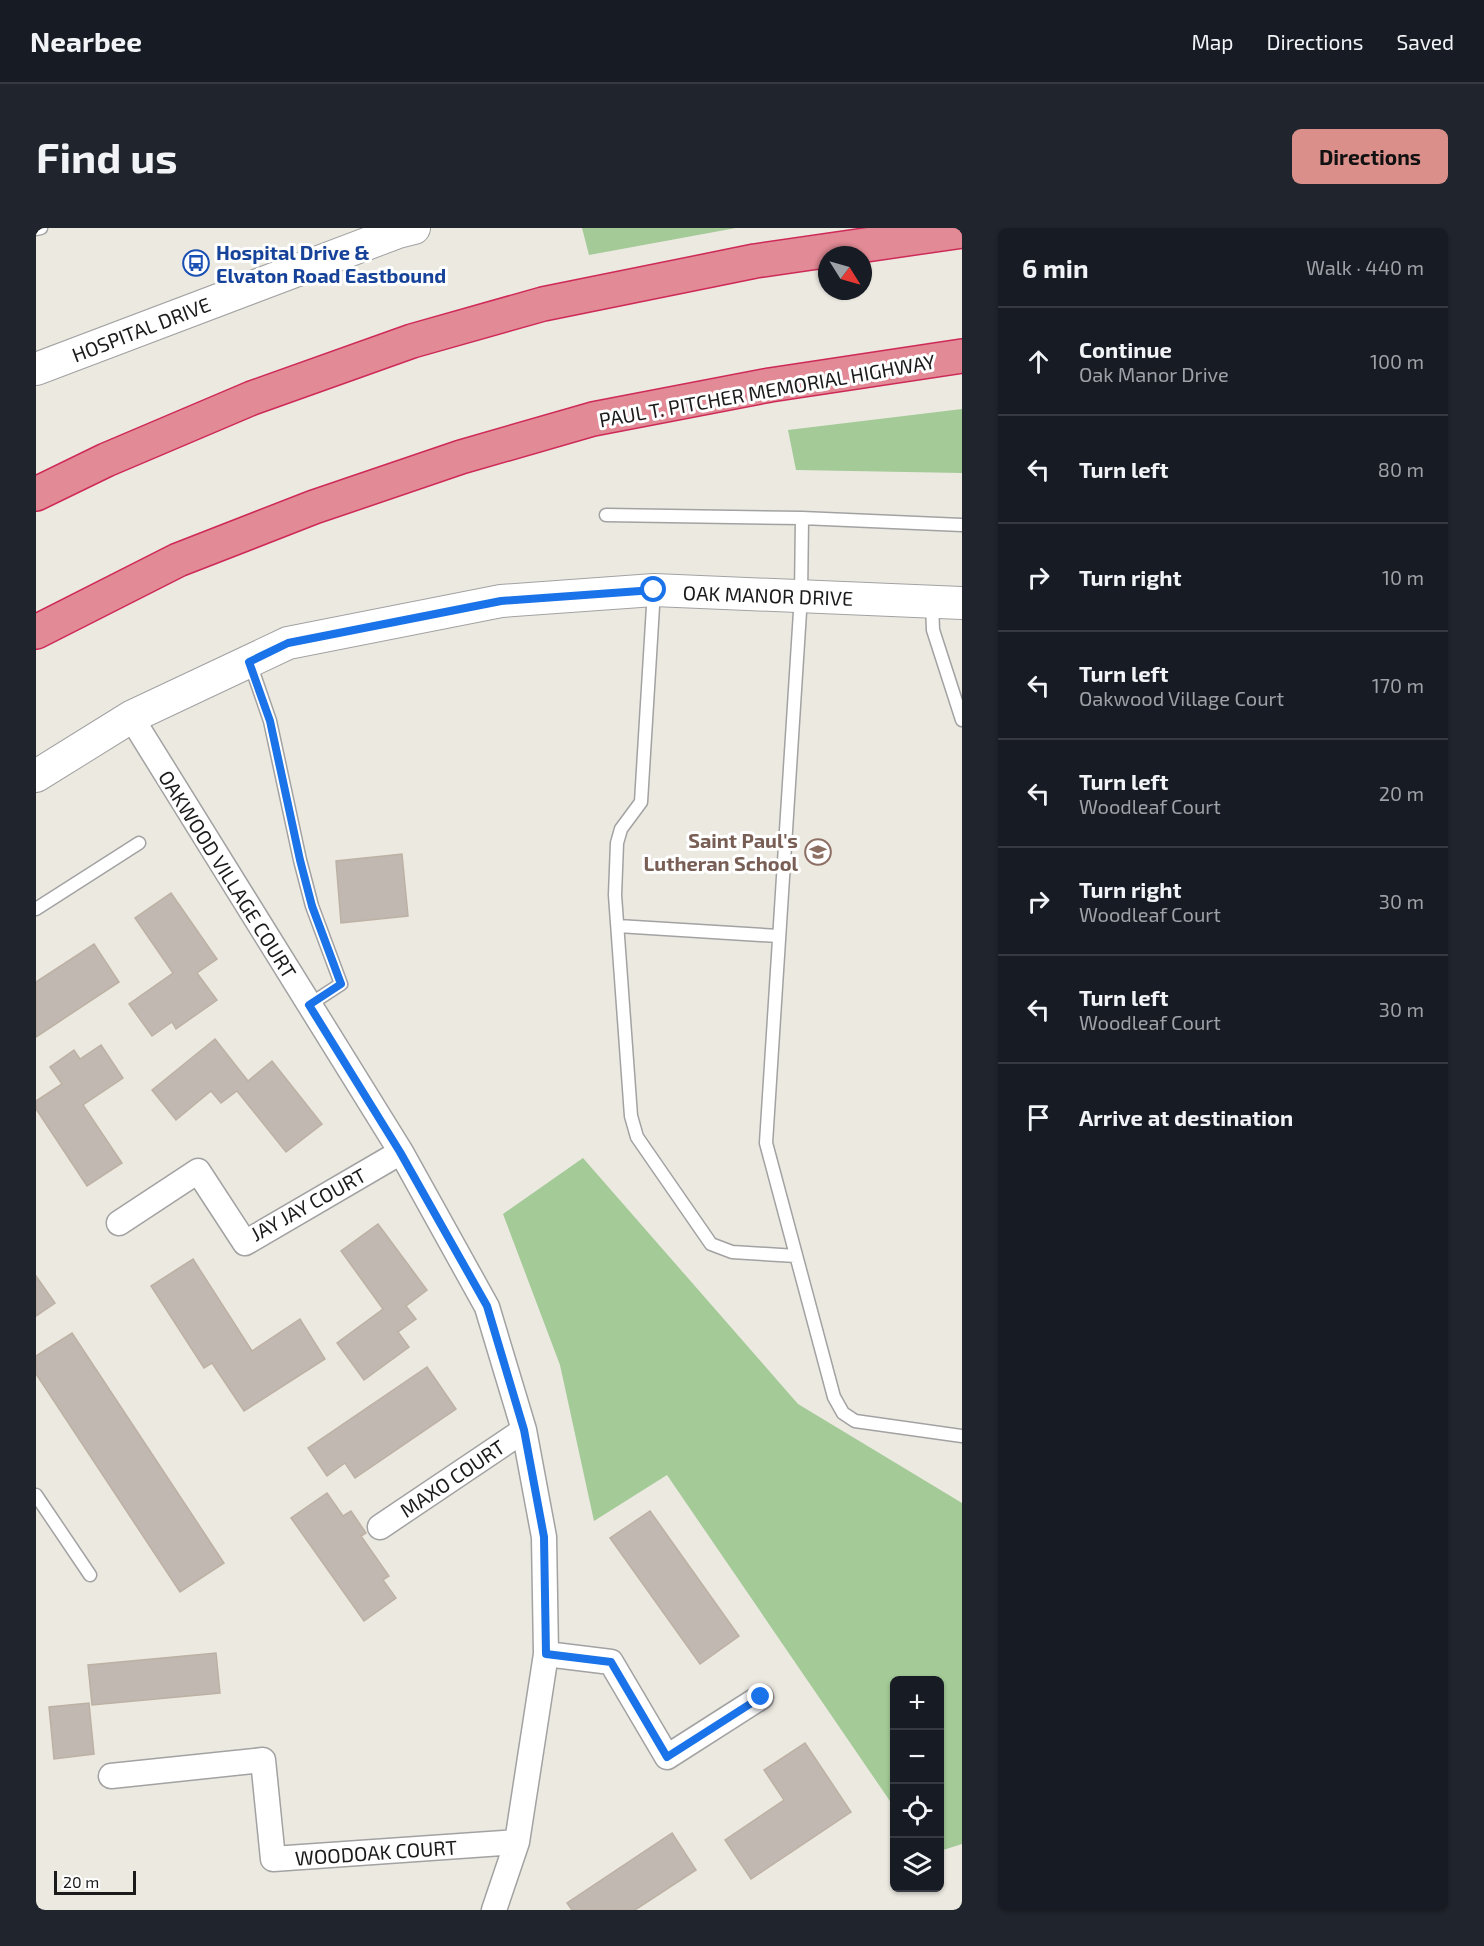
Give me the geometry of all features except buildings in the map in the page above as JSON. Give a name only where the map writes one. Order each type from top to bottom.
[{"type":"highway","points":[[36,494],[106,460],[252,398],[412,341],[543,304],[755,261],[962,231]]},
{"type":"highway","name":"PAUL T. PITCHER MEMORIAL HIGHWAY","points":[[36,632],[178,560],[314,507],[461,457],[593,419],[770,385],[962,356]]},
{"type":"street","name":"HOSPITAL DRIVE","points":[[36,369],[403,229]]},
{"type":"street","name":"OAK MANOR DRIVE","points":[[36,776],[131,717],[288,643],[501,601],[654,590],[947,602]]},
{"type":"street","name":"OAKWOOD VILLAGE COURT","points":[[131,717],[400,1152],[487,1306],[524,1430],[544,1537],[546,1654],[517,1842],[494,1910]]},
{"type":"street","name":"JAY JAY COURT","points":[[119,1223],[198,1171],[245,1243],[400,1152]]},
{"type":"street","name":"MAXO COURT","points":[[380,1527],[524,1430]]},
{"type":"street","points":[[546,1654],[611,1662],[667,1757],[761,1697]]},
{"type":"street","name":"WOODOAK COURT","points":[[111,1776],[263,1760],[273,1859],[517,1842]]},
{"type":"lane","points":[[36,229],[41,228]]},
{"type":"lane","points":[[606,515],[802,518],[962,525]]},
{"type":"lane","points":[[802,518],[801,596],[766,1143],[834,1397],[843,1413],[855,1421],[962,1436]]},
{"type":"lane","points":[[654,590],[641,802],[621,829],[617,843],[615,895],[631,1116],[637,1137],[711,1244],[732,1252],[796,1256]]},
{"type":"lane","points":[[947,602],[933,630],[962,720]]},
{"type":"lane","points":[[249,662],[270,721],[312,906],[341,984],[309,1005]]},
{"type":"lane","points":[[36,909],[139,843]]},
{"type":"lane","points":[[618,926],[778,936]]},
{"type":"lane","points":[[36,1495],[90,1575]]},
{"type":"green space","points":[[582,228],[736,228],[589,255]]},
{"type":"green space","points":[[962,409],[962,473],[796,470],[788,430]]},
{"type":"green space","points":[[583,1158],[798,1404],[962,1503],[962,1844],[944,1850],[944,1676],[890,1676],[890,1801],[667,1475],[594,1521],[560,1365],[503,1214]]},
{"type":"place","name":"Hospital Drive & Elvaton Road Eastbound","points":[[196,263]]},
{"type":"place","name":"Saint Paul's Lutheran School","points":[[818,852]]},
{"type":"route","points":[[654,590],[501,601],[288,643],[249,662],[270,721],[312,906],[341,984],[309,1005],[400,1152],[487,1306],[524,1430],[544,1537],[546,1654],[611,1662],[667,1757],[761,1697]]}]
